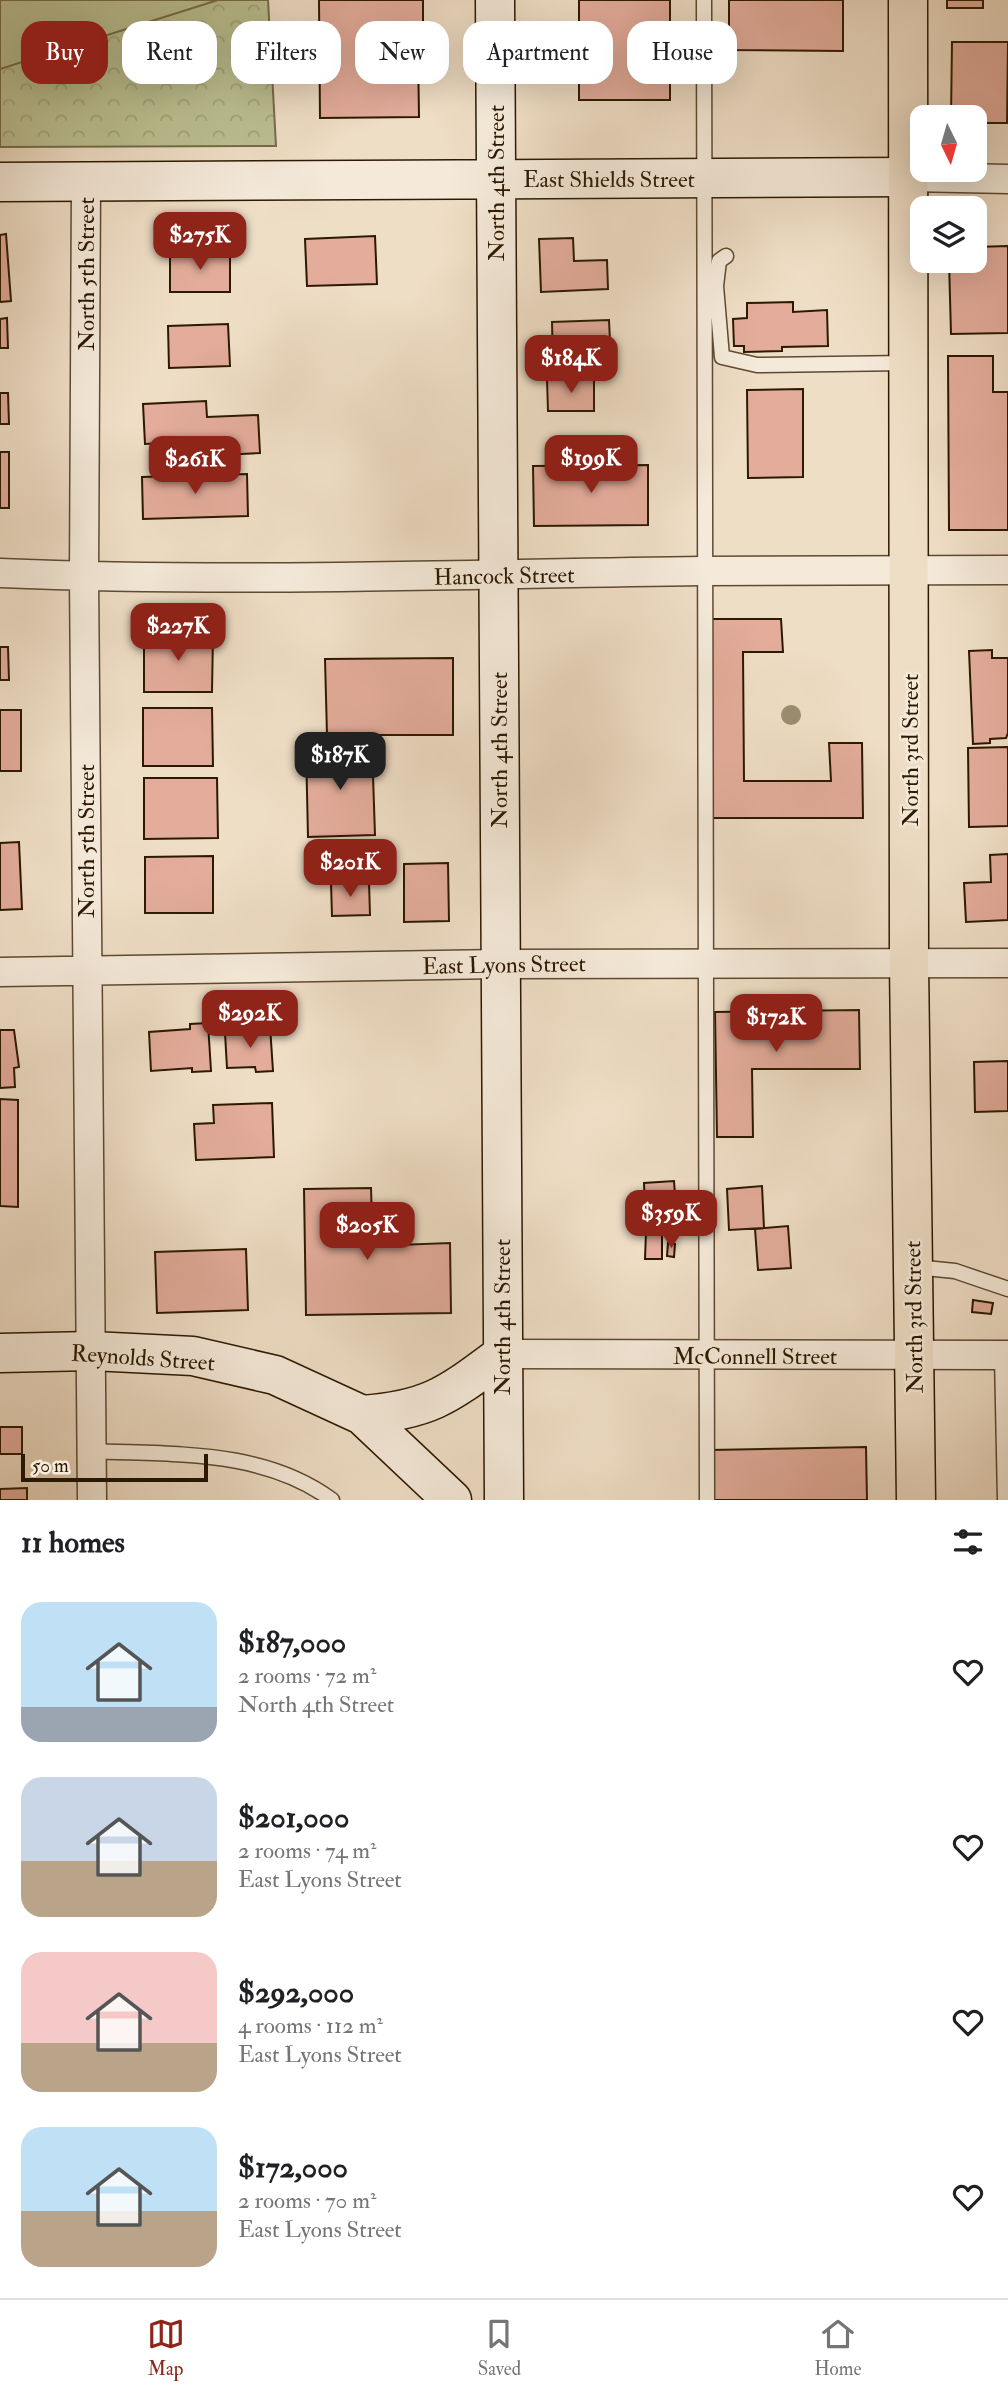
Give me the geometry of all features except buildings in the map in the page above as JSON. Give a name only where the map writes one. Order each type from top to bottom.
[{"type":"main road","name":"North 3rd Street","points":[[908,0],[909,964],[916,1500]]},
{"type":"street","name":"North 4th Street","points":[[495,0],[504,1500]]},
{"type":"street","name":"East Shields Street","points":[[0,182],[909,177],[1008,179]]},
{"type":"street","name":"North 5th Street","points":[[86,181],[84,577],[92,1500]]},
{"type":"street","name":"Hancock Street","points":[[0,573],[84,577],[498,577],[703,571],[1008,570]]},
{"type":"street","name":"East Lyons Street","points":[[0,972],[500,964],[1008,963]]},
{"type":"street","name":"Reynolds Street","points":[[0,1353],[92,1351],[194,1356],[275,1375],[362,1415],[452,1500]]},
{"type":"street","name":"McConnell Street","points":[[503,1354],[1005,1356]]},
{"type":"street","points":[[362,1415],[422,1407],[454,1391],[503,1354]]},
{"type":"lane","points":[[704,0],[703,571],[709,1356],[707,1500]]},
{"type":"lane","points":[[726,256],[719,261],[716,286],[723,357],[757,365],[909,363]]},
{"type":"lane","points":[[913,1267],[955,1271],[1008,1289]]},
{"type":"lane","points":[[1005,1356],[1005,1500]]},
{"type":"lane","points":[[92,1451],[227,1458],[280,1471],[313,1486],[332,1500]]},
{"type":"green space","points":[[0,0],[268,0],[269,21],[231,21],[231,84],[273,84],[276,146],[0,147]]},
{"type":"green space","points":[[0,0],[218,0],[152,21],[122,21],[122,30],[108,35],[108,21],[21,21],[21,62],[0,69]]}]
